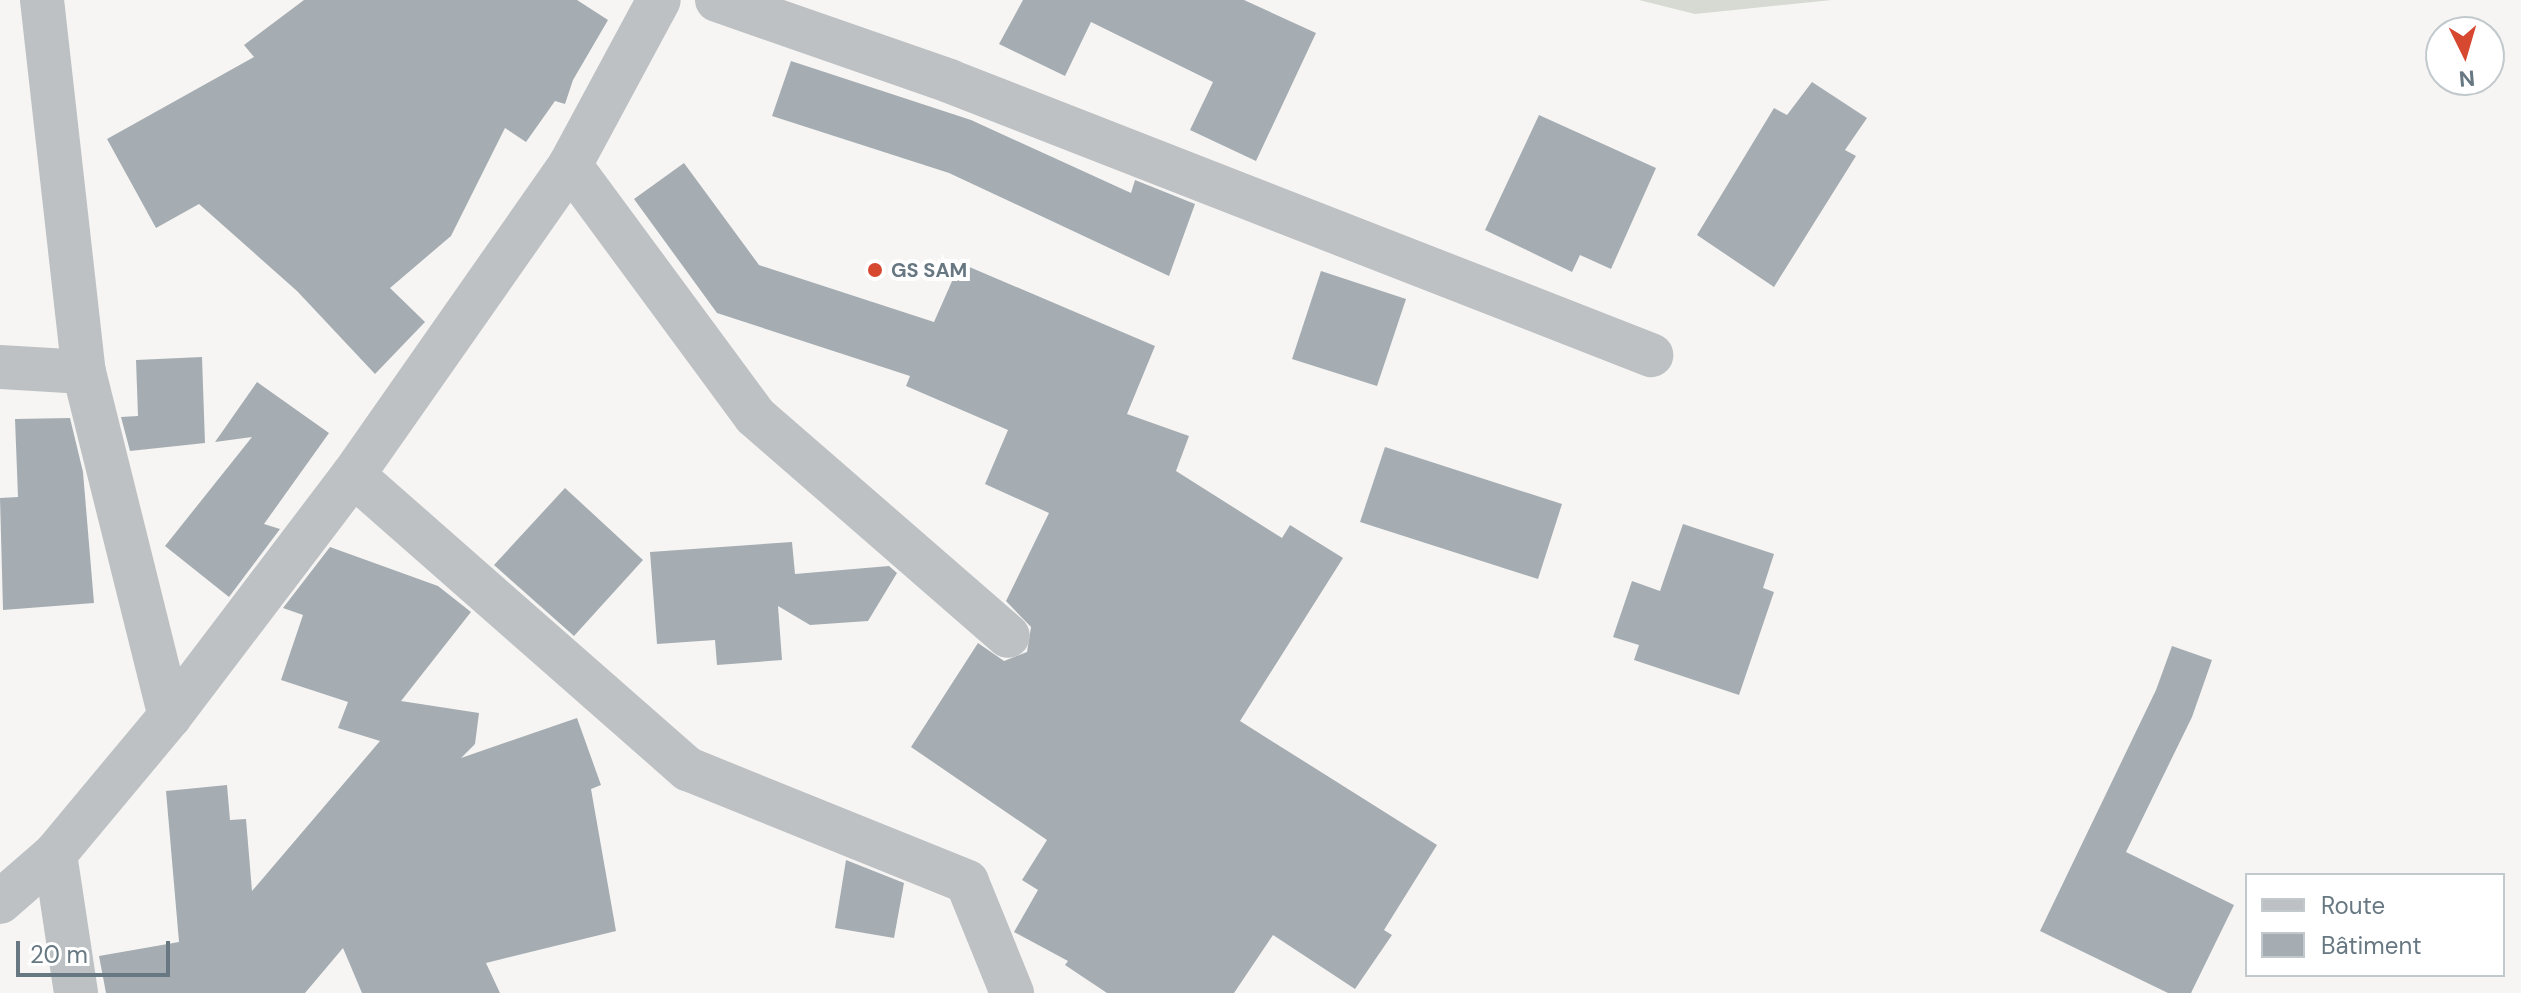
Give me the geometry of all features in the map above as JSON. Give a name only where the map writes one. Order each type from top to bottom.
[{"type":"street","points":[[42,0],[84,372],[170,716]]},
{"type":"street","points":[[0,902],[55,854],[170,716],[353,475],[570,165],[659,0]]},
{"type":"street","points":[[717,0],[949,81],[1651,355]]},
{"type":"street","points":[[570,165],[755,416],[1008,636]]},
{"type":"street","points":[[0,367],[84,372]]},
{"type":"street","points":[[353,475],[688,769],[967,882],[1012,993]]},
{"type":"street","points":[[55,854],[76,993]]},
{"type":"shaded area","points":[[1639,0],[1832,0],[1695,14]]},
{"type":"building","points":[[304,0],[577,0],[608,20],[573,80],[565,104],[555,101],[526,142],[505,128],[451,236],[390,288],[425,322],[375,374],[297,291],[199,204],[156,228],[107,139],[254,57],[244,45]]},
{"type":"building","points":[[1023,0],[1244,0],[1316,33],[1256,161],[1190,130],[1213,82],[1091,22],[1065,76],[999,44]]},
{"type":"building","points":[[791,61],[971,120],[1131,193],[1135,180],[1195,204],[1169,276],[949,173],[772,116]]},
{"type":"building","points":[[1812,82],[1867,118],[1845,150],[1856,156],[1774,287],[1697,235],[1774,108],[1787,115]]},
{"type":"building","points":[[1539,115],[1656,168],[1611,269],[1580,255],[1572,272],[1485,230]]},
{"type":"building","points":[[684,163],[759,265],[934,322],[960,263],[1155,346],[1127,414],[1189,436],[1176,471],[1282,538],[1290,525],[1343,558],[1240,721],[1437,845],[1384,930],[1392,935],[1355,989],[1273,935],[1234,993],[1107,993],[1065,965],[1068,961],[1014,932],[1038,890],[1022,880],[1047,840],[911,747],[978,643],[1004,661],[1027,652],[1031,627],[1006,601],[1049,513],[985,484],[1008,430],[906,386],[910,376],[717,313],[634,199]]},
{"type":"building","points":[[1321,271],[1406,299],[1377,386],[1292,359]]},
{"type":"building","points":[[202,357],[205,443],[130,451],[121,417],[138,416],[136,360]]},
{"type":"building","points":[[257,382],[329,433],[264,524],[280,529],[229,597],[165,546],[252,437],[215,442]]},
{"type":"building","points":[[70,418],[83,472],[94,603],[3,610],[0,498],[18,497],[15,419]]},
{"type":"building","points":[[1385,447],[1562,504],[1538,579],[1360,522]]},
{"type":"building","points":[[565,488],[643,560],[574,636],[494,565]]},
{"type":"building","points":[[1683,524],[1774,554],[1763,588],[1774,592],[1739,695],[1634,660],[1639,645],[1613,637],[1632,581],[1660,591]]},
{"type":"building","points":[[792,542],[795,574],[889,566],[897,573],[868,621],[810,625],[778,606],[782,660],[717,665],[715,640],[657,644],[650,552]]},
{"type":"building","points":[[330,547],[438,586],[471,612],[401,701],[479,713],[475,744],[461,758],[577,718],[601,785],[591,789],[616,931],[486,963],[500,993],[362,993],[343,948],[305,993],[106,993],[99,956],[179,942],[166,791],[227,785],[230,820],[246,819],[252,891],[380,741],[338,728],[348,702],[281,680],[303,615],[283,608]]},
{"type":"building","points":[[2172,646],[2212,660],[2192,717],[2126,852],[2234,905],[2191,993],[2168,993],[2040,931],[2156,690]]},
{"type":"building","points":[[846,860],[904,883],[894,938],[835,928]]},
{"type":"place","name":"GS SAM","points":[[875,270]]}]
